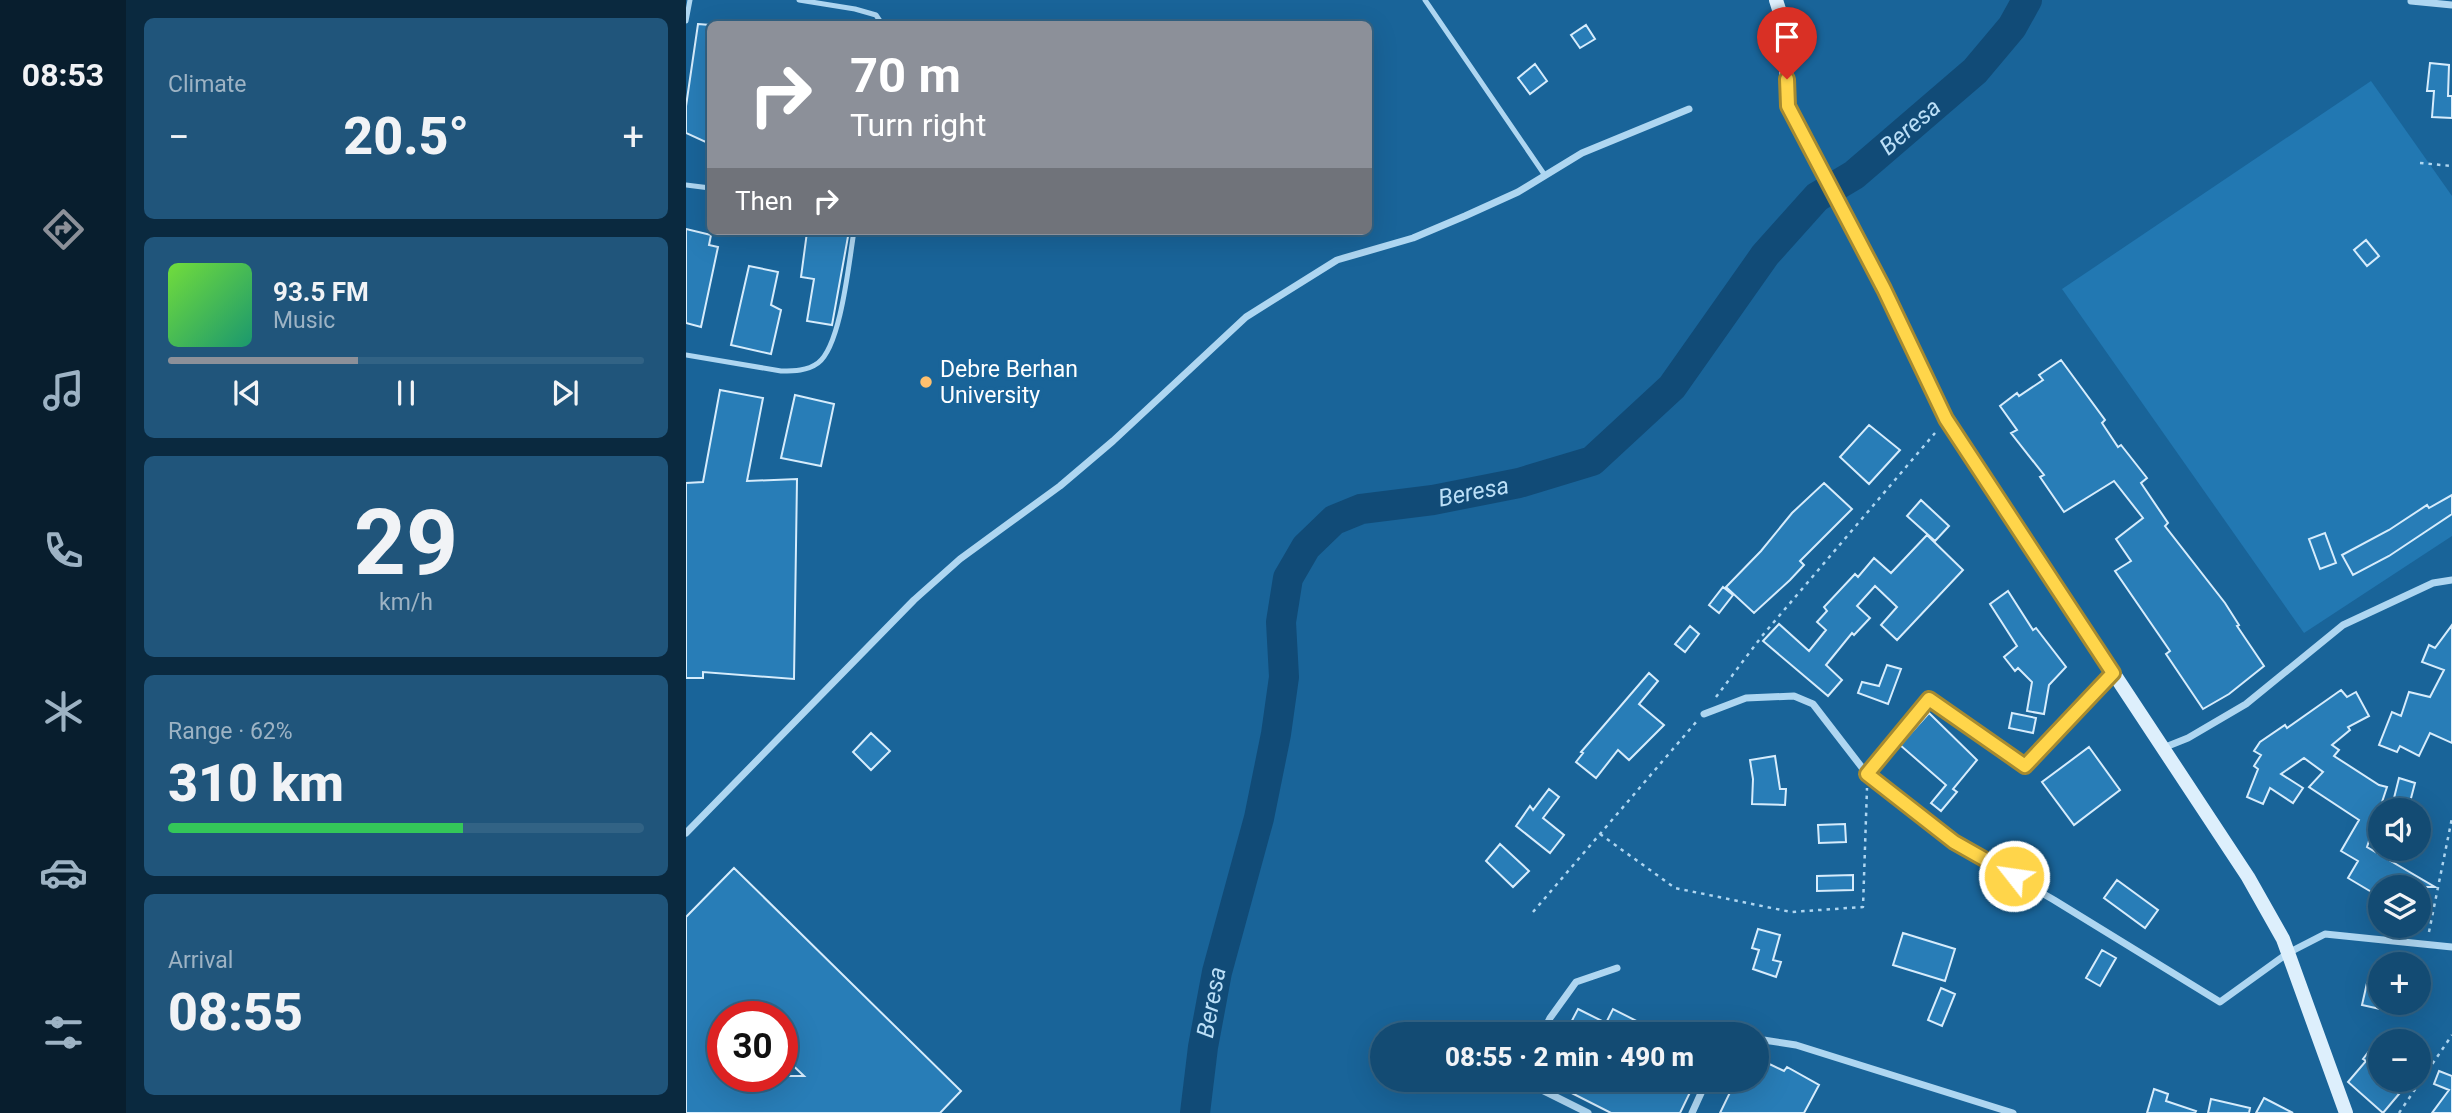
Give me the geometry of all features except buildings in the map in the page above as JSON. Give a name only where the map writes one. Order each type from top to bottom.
[{"type":"main road","points":[[1776,0],[1784,25],[1788,106],[1884,289],[1946,419],[2248,877],[2283,939],[2346,1113]]},
{"type":"street","points":[[2411,1],[2452,5]]},
{"type":"street","points":[[686,833],[914,600],[960,559],[1060,486],[1113,441],[1246,317],[1337,260],[1413,238],[1518,192],[1582,153],[1689,109]]},
{"type":"street","points":[[2163,748],[2188,738],[2246,704],[2343,625],[2433,583],[2452,580]]},
{"type":"street","points":[[1867,774],[1929,699],[2025,766],[2113,673]]},
{"type":"street","points":[[1703,714],[1746,698],[1794,696],[1813,704],[1867,774],[1954,842],[2220,1002],[2288,953],[2325,934],[2452,947]]},
{"type":"street","points":[[1548,1022],[1576,982],[1617,968]]},
{"type":"street","points":[[1769,1041],[1796,1045],[2013,1113]]},
{"type":"street","points":[[1546,1092],[1588,1113]]},
{"type":"street","points":[[1692,1113],[1702,1092]]},
{"type":"lane","points":[[686,21],[690,0]]},
{"type":"lane","points":[[799,0],[855,9],[876,15],[880,21]]},
{"type":"lane","points":[[1425,0],[1544,174]]},
{"type":"lane","points":[[686,185],[707,188]]},
{"type":"lane","points":[[686,355],[781,371],[797,371],[819,362],[828,352],[836,334],[853,235]]},
{"type":"path","points":[[2420,163],[2452,166]]},
{"type":"path","points":[[1533,912],[1703,714],[1762,636],[1946,419]]},
{"type":"path","points":[[1600,834],[1675,888],[1791,912],[1863,907],[1867,774]]},
{"type":"path","points":[[2426,945],[2452,818]]},
{"type":"path","points":[[2399,1113],[2452,1035]]},
{"type":"shaded area","points":[[2371,81],[2452,196],[2452,536],[2304,633],[2062,289]]},
{"type":"waterway","name":"Beresa","points":[[1195,1113],[1203,1047],[1217,972],[1259,818],[1276,734],[1284,677],[1281,622],[1288,578],[1306,547],[1334,520],[1361,509],[1433,500],[1519,483],[1592,461],[1672,387],[1765,255],[1817,197],[1854,175],[1975,71],[2012,27],[2027,0]]},
{"type":"place","name":"Debre Berhan University","points":[[926,382]]},
{"type":"route","points":[[1787,79],[1788,106],[1884,289],[1946,419],[2113,673],[2025,766],[1929,699],[1867,774],[1954,842],[2014,876]]}]
